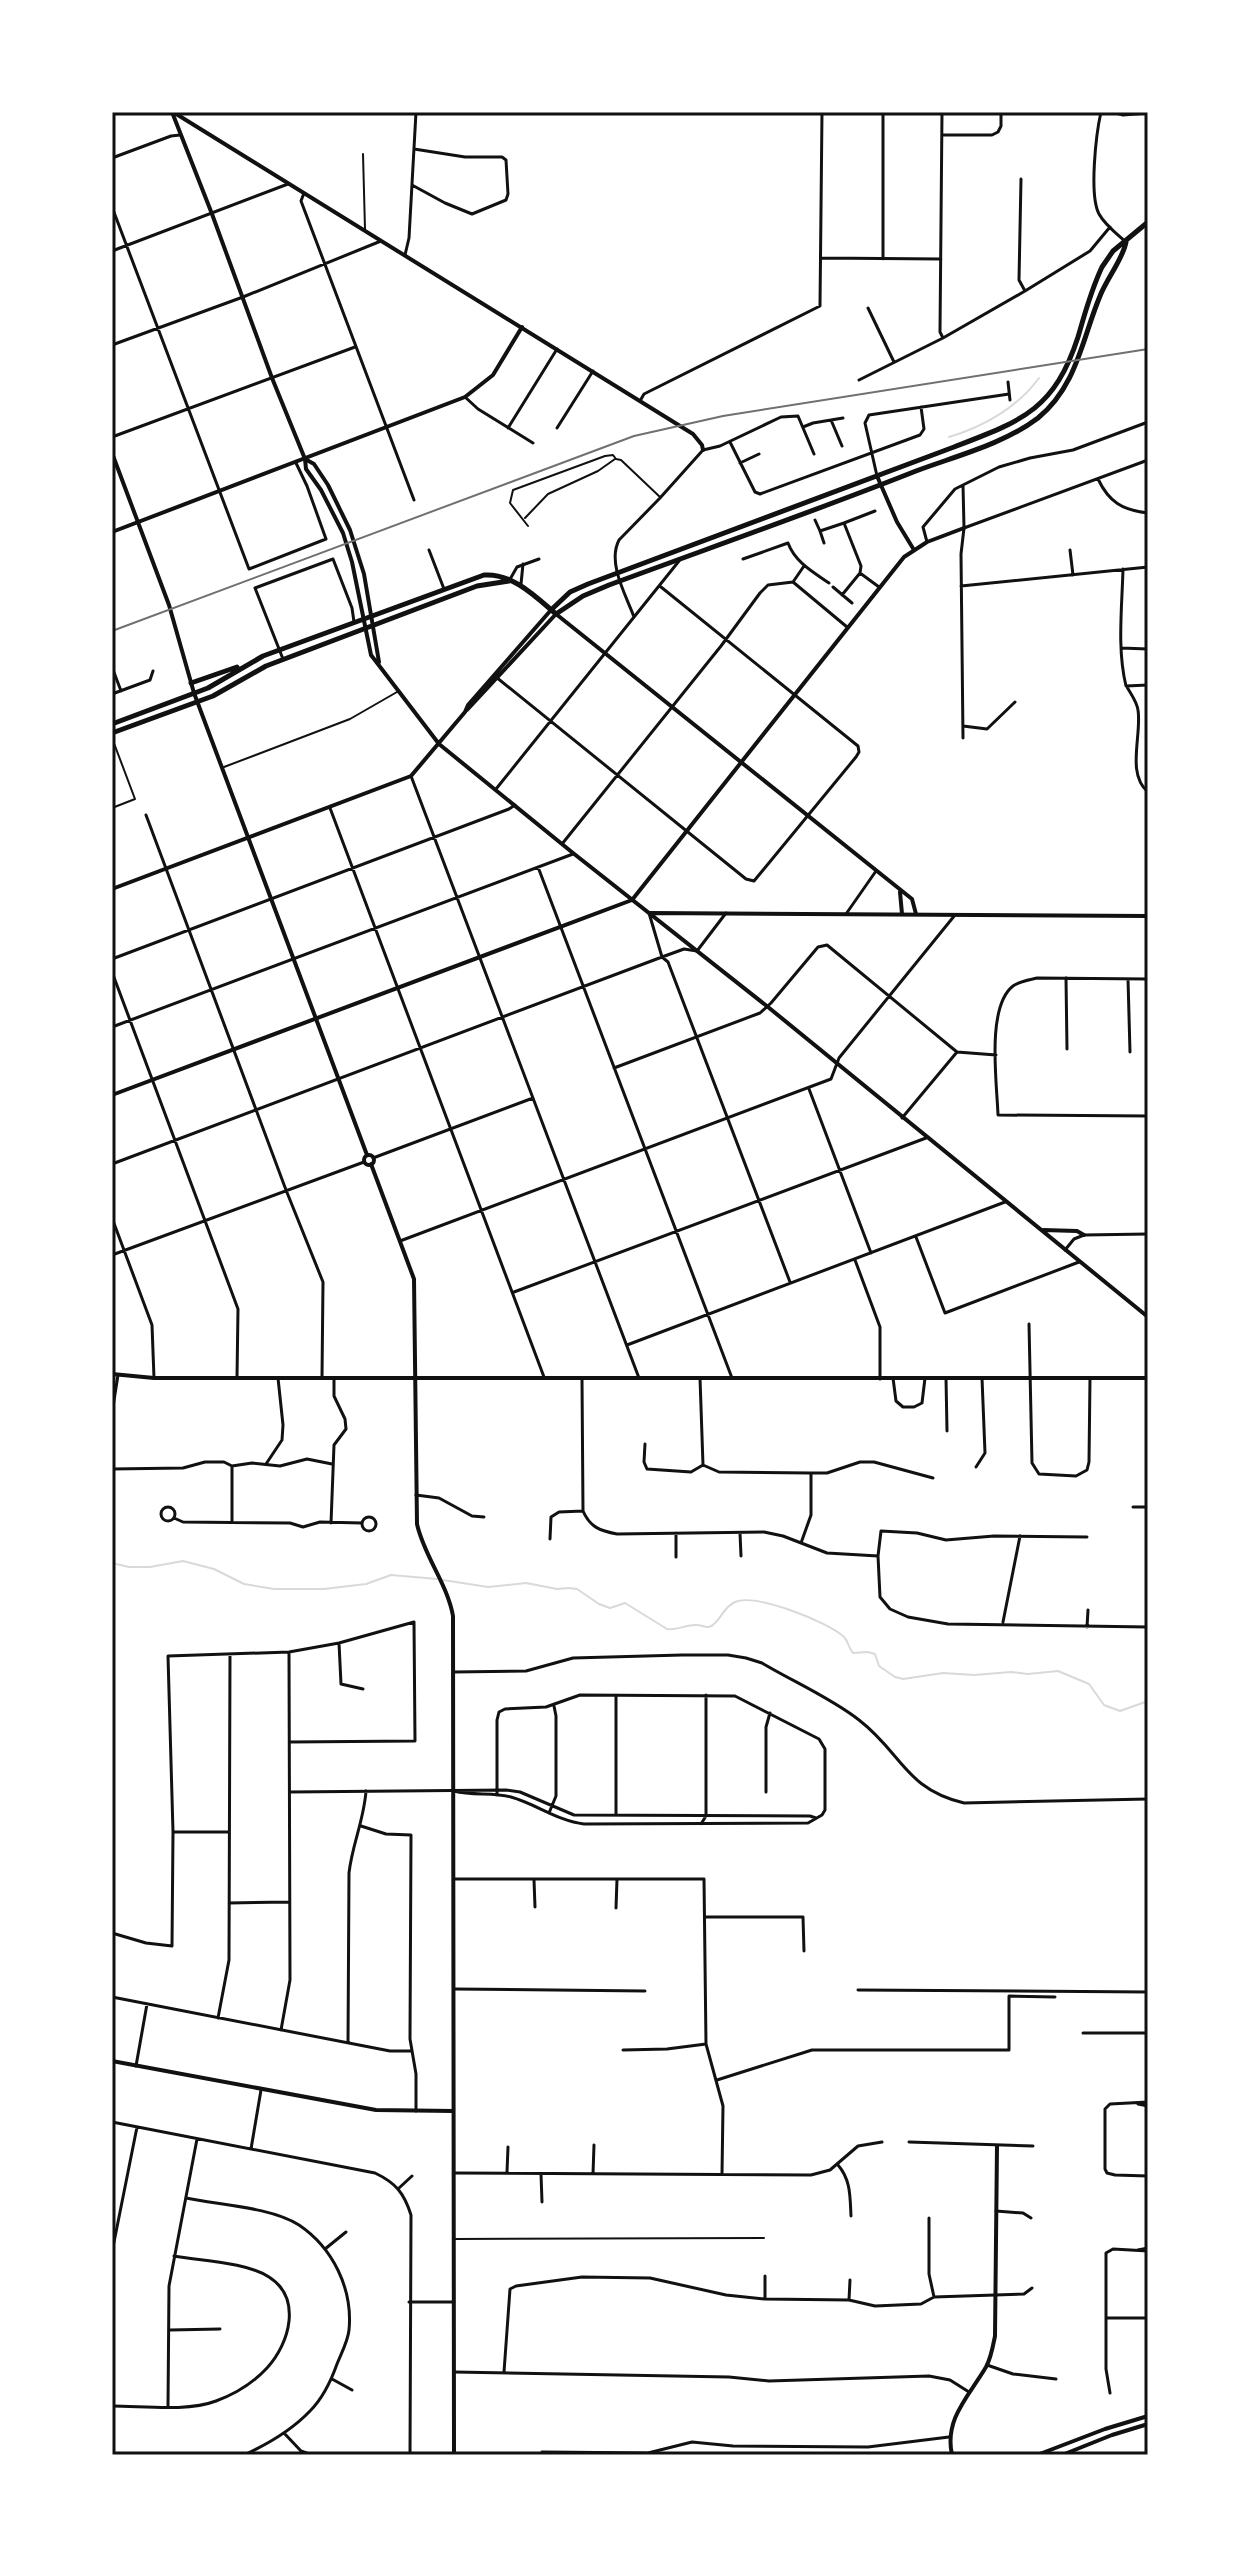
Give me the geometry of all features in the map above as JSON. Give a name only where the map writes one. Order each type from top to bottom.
[{"type":"main road","points":[[554,612],[570,592],[618,572],[1016,421],[1045,400],[1062,378],[1102,267],[1113,251],[1148,222]]},
{"type":"main road","points":[[554,612],[621,581],[881,486],[1022,428],[1050,407],[1070,378],[1099,297],[1111,271],[1124,253],[1126,242]]},
{"type":"main road","points":[[191,683],[484,575],[503,575],[554,612]]},
{"type":"main road","points":[[112,736],[221,692],[257,669],[477,586],[509,581]]},
{"type":"main road","points":[[112,724],[217,684],[249,662]]},
{"type":"street","points":[[172,112],[305,459],[306,469],[321,490],[343,533],[371,655],[439,744],[1148,1317]]},
{"type":"street","points":[[172,112],[693,434],[703,450]]},
{"type":"street","points":[[405,255],[408,248],[416,112]]},
{"type":"street","points":[[640,401],[644,394],[820,306],[822,112]]},
{"type":"street","points":[[883,112],[883,259]]},
{"type":"street","points":[[942,112],[940,332],[943,338]]},
{"type":"street","points":[[942,135],[992,135],[1001,126],[1001,112]]},
{"type":"street","points":[[1101,112],[1096,134],[1096,204],[1102,219],[1126,242]]},
{"type":"street","points":[[1112,112],[1123,115],[1148,113]]},
{"type":"street","points":[[112,158],[181,135]]},
{"type":"street","points":[[412,185],[472,214],[506,200],[508,194],[506,160],[502,157],[465,157],[414,149]]},
{"type":"street","points":[[1021,179],[1019,280],[1025,291]]},
{"type":"street","points":[[112,251],[289,183]]},
{"type":"street","points":[[304,193],[301,201],[414,500]]},
{"type":"street","points":[[112,207],[249,569],[326,539],[296,463]]},
{"type":"street","points":[[859,380],[943,338],[1025,291],[1090,251],[1110,227]]},
{"type":"street","points":[[112,345],[382,241]]},
{"type":"street","points":[[821,258],[941,259]]},
{"type":"street","points":[[868,308],[894,363]]},
{"type":"street","points":[[112,532],[465,397],[493,375],[522,327]]},
{"type":"street","points":[[112,437],[355,347]]},
{"type":"street","points":[[508,428],[557,349]]},
{"type":"street","points":[[557,428],[593,371]]},
{"type":"street","points":[[1008,382],[1010,400]]},
{"type":"street","points":[[914,550],[877,476],[865,418],[1009,394]]},
{"type":"street","points":[[465,397],[478,409],[533,443]]},
{"type":"street","points":[[730,442],[755,492],[760,494],[920,435],[924,429],[921,407]]},
{"type":"street","points":[[634,617],[614,552],[619,540],[703,450],[730,442],[781,417],[798,416],[814,454]]},
{"type":"street","points":[[803,427],[843,418]]},
{"type":"street","points":[[831,420],[842,446]]},
{"type":"street","points":[[927,542],[923,527],[953,491],[963,485],[1013,462],[1073,450],[1148,422]]},
{"type":"street","points":[[112,453],[170,609],[194,693],[414,1279],[417,1524],[446,1591],[453,1616],[454,2455]]},
{"type":"street","points":[[740,463],[759,454]]},
{"type":"street","points":[[305,459],[314,464],[347,522],[360,559],[379,664]]},
{"type":"street","points":[[112,1095],[632,900],[904,557],[927,542],[1148,460]]},
{"type":"street","points":[[1098,479],[1105,493],[1117,505],[1148,513]]},
{"type":"street","points":[[963,485],[963,738]]},
{"type":"street","points":[[820,531],[875,511]]},
{"type":"street","points":[[815,520],[824,543]]},
{"type":"street","points":[[842,595],[860,573],[861,566],[844,523]]},
{"type":"street","points":[[743,559],[788,543],[804,566],[852,603]]},
{"type":"street","points":[[429,550],[444,589]]},
{"type":"street","points":[[1070,550],[1073,575]]},
{"type":"street","points":[[495,790],[682,558]]},
{"type":"street","points":[[283,659],[255,588],[333,559],[352,608],[354,622]]},
{"type":"street","points":[[509,581],[513,571],[539,559]]},
{"type":"street","points":[[521,586],[523,564]]},
{"type":"street","points":[[793,582],[804,566]]},
{"type":"street","points":[[961,586],[1148,567]]},
{"type":"street","points":[[1123,569],[1121,648],[1124,676],[1137,705],[1137,768],[1142,788],[1148,792]]},
{"type":"street","points":[[860,573],[879,588]]},
{"type":"street","points":[[562,844],[768,585],[793,582],[847,627]]},
{"type":"street","points":[[496,677],[746,879],[754,881],[859,752],[858,746],[661,587]]},
{"type":"street","points":[[112,889],[411,776],[468,705],[554,612],[912,899],[916,914]]},
{"type":"street","points":[[1121,648],[1148,649]]},
{"type":"street","points":[[112,667],[121,691]]},
{"type":"street","points":[[112,694],[150,680],[153,671]]},
{"type":"street","points":[[1126,686],[1148,685]]},
{"type":"street","points":[[963,726],[987,729],[1015,702]]},
{"type":"street","points":[[411,776],[639,1378]]},
{"type":"street","points":[[112,959],[515,805]]},
{"type":"street","points":[[330,807],[544,1377]]},
{"type":"street","points":[[146,815],[323,1282],[322,1377]]},
{"type":"street","points":[[112,1027],[573,853]]},
{"type":"street","points":[[538,867],[732,1378]]},
{"type":"street","points":[[846,914],[876,871]]},
{"type":"street","points":[[900,890],[902,914]]},
{"type":"street","points":[[649,913],[1148,916]]},
{"type":"street","points":[[649,913],[662,957],[668,962],[791,1284]]},
{"type":"street","points":[[697,951],[726,913]]},
{"type":"street","points":[[400,1241],[831,1079],[839,1058],[955,915]]},
{"type":"street","points":[[614,1068],[760,1013],[818,947],[827,945],[957,1052],[996,1055]]},
{"type":"street","points":[[112,1164],[339,1076],[662,957],[684,949],[697,951]]},
{"type":"street","points":[[112,972],[238,1309],[237,1377]]},
{"type":"street","points":[[1148,979],[1037,978],[1022,981],[1006,994],[997,1012],[996,1055],[998,1115],[1148,1116]]},
{"type":"street","points":[[1066,978],[1067,1049]]},
{"type":"street","points":[[1128,979],[1130,1052]]},
{"type":"street","points":[[902,1118],[957,1052]]},
{"type":"street","points":[[809,1089],[871,1253]]},
{"type":"street","points":[[112,1255],[533,1098]]},
{"type":"street","points":[[514,1292],[926,1137]]},
{"type":"street","points":[[364,1162],[371,1164]]},
{"type":"street","points":[[627,1345],[1006,1201]]},
{"type":"street","points":[[112,1218],[152,1325],[154,1378]]},
{"type":"street","points":[[1041,1230],[1077,1231],[1084,1235]]},
{"type":"street","points":[[1065,1250],[1074,1239],[1084,1235],[1148,1234]]},
{"type":"street","points":[[916,1237],[945,1313],[1080,1262]]},
{"type":"street","points":[[855,1260],[880,1327],[880,1379]]},
{"type":"street","points":[[1029,1324],[1032,1463],[1039,1474],[1076,1476],[1087,1470],[1090,1378]]},
{"type":"street","points":[[112,1413],[115,1375],[154,1378],[1148,1378]]},
{"type":"street","points":[[582,1377],[583,1511],[593,1526],[608,1532],[764,1532],[827,1553],[878,1556]]},
{"type":"street","points":[[266,1464],[282,1440],[278,1378]]},
{"type":"street","points":[[331,1523],[334,1445],[346,1429],[345,1419],[334,1396],[334,1378]]},
{"type":"street","points":[[700,1378],[703,1465]]},
{"type":"street","points":[[893,1378],[896,1401],[903,1407],[922,1403],[925,1378]]},
{"type":"street","points":[[946,1378],[947,1431]]},
{"type":"street","points":[[976,1467],[985,1453],[982,1378]]},
{"type":"street","points":[[645,1444],[644,1462],[647,1469],[691,1472],[703,1465]]},
{"type":"street","points":[[112,1469],[183,1468],[205,1462],[224,1462],[232,1466],[280,1466],[307,1459],[332,1464]]},
{"type":"street","points":[[703,1465],[719,1472],[827,1473],[860,1462],[874,1462],[933,1478]]},
{"type":"street","points":[[232,1466],[232,1523]]},
{"type":"street","points":[[801,1543],[811,1515],[811,1473]]},
{"type":"street","points":[[416,1495],[439,1498],[472,1516],[484,1517]]},
{"type":"street","points":[[1133,1507],[1148,1507]]},
{"type":"street","points":[[550,1539],[551,1517],[559,1512],[583,1511]]},
{"type":"street","points":[[174,1518],[183,1522],[290,1523],[303,1527],[320,1522],[362,1523]]},
{"type":"street","points":[[1087,1537],[1020,1536],[946,1540],[917,1533],[881,1531],[878,1556],[880,1597],[890,1609],[929,1622],[1148,1627]]},
{"type":"street","points":[[676,1533],[676,1557]]},
{"type":"street","points":[[740,1533],[741,1556]]},
{"type":"street","points":[[1002,1624],[1020,1536]]},
{"type":"street","points":[[1087,1627],[1088,1610]]},
{"type":"street","points":[[112,1933],[146,1943],[172,1946],[173,1832],[168,1656],[289,1652],[339,1643],[414,1622],[415,1741],[290,1742]]},
{"type":"street","points":[[339,1643],[341,1684],[363,1689]]},
{"type":"street","points":[[281,2030],[290,1980],[289,1652]]},
{"type":"street","points":[[218,2018],[229,1960],[230,1654]]},
{"type":"street","points":[[454,1672],[526,1671],[573,1658],[709,1654],[746,1658],[762,1663],[855,1716],[878,1735],[914,1780],[946,1799],[964,1803],[1148,1799]]},
{"type":"street","points":[[580,1695],[740,1697],[823,1743],[825,1805],[822,1815],[808,1823],[576,1823],[497,1793],[499,1712],[505,1709],[532,1709],[580,1695]]},
{"type":"street","points":[[616,1695],[616,1824]]},
{"type":"street","points":[[701,1824],[706,1816],[706,1695]]},
{"type":"street","points":[[549,1813],[556,1796],[556,1716],[553,1704]]},
{"type":"street","points":[[766,1792],[766,1727],[770,1713]]},
{"type":"street","points":[[348,2043],[349,1873],[366,1791]]},
{"type":"street","points":[[290,1792],[454,1791],[470,1795],[520,1792],[574,1815],[810,1816],[817,1819]]},
{"type":"street","points":[[361,1826],[386,1834],[411,1835],[410,2039],[416,2074],[416,2111]]},
{"type":"street","points":[[173,1832],[228,1832]]},
{"type":"street","points":[[454,1879],[704,1879],[706,2044],[723,2106],[722,2174]]},
{"type":"street","points":[[616,1908],[617,1879]]},
{"type":"street","points":[[534,1880],[535,1907]]},
{"type":"street","points":[[229,1903],[290,1902]]},
{"type":"street","points":[[705,1917],[803,1917],[804,1951]]},
{"type":"street","points":[[454,1989],[645,1991]]},
{"type":"street","points":[[858,1990],[1148,1992]]},
{"type":"street","points":[[717,2080],[812,2050],[1009,2050],[1009,1996],[1055,1997]]},
{"type":"street","points":[[112,1997],[390,2051],[413,2051]]},
{"type":"street","points":[[136,2066],[147,2004]]},
{"type":"street","points":[[1083,2033],[1148,2033]]},
{"type":"street","points":[[623,2050],[706,2044]]},
{"type":"street","points":[[112,2061],[376,2110],[454,2111]]},
{"type":"street","points":[[251,2149],[261,2090]]},
{"type":"street","points":[[1148,2104],[1110,2104],[1105,2109],[1105,2169],[1110,2175],[1148,2176]]},
{"type":"street","points":[[112,2122],[375,2173],[399,2188],[411,2215],[410,2455]]},
{"type":"street","points":[[112,2252],[137,2127]]},
{"type":"street","points":[[168,2406],[169,2286],[197,2139]]},
{"type":"street","points":[[454,2173],[811,2175],[830,2170],[858,2146],[882,2142]]},
{"type":"street","points":[[909,2142],[1033,2146]]},
{"type":"street","points":[[593,2174],[594,2145]]},
{"type":"street","points":[[952,2455],[949,2437],[953,2420],[987,2365],[995,2336],[997,2146]]},
{"type":"street","points":[[507,2172],[508,2147]]},
{"type":"street","points":[[838,2165],[846,2174],[851,2216]]},
{"type":"street","points":[[541,2174],[542,2202]]},
{"type":"street","points":[[399,2188],[412,2176]]},
{"type":"street","points":[[186,2198],[271,2214],[298,2225],[325,2249],[340,2272],[349,2302],[349,2332],[332,2379],[311,2410],[284,2433],[244,2455]]},
{"type":"street","points":[[996,2211],[1023,2213],[1031,2218]]},
{"type":"street","points":[[929,2218],[929,2274],[934,2297]]},
{"type":"street","points":[[325,2249],[346,2232]]},
{"type":"street","points":[[1110,2393],[1106,2373],[1108,2251],[1148,2249]]},
{"type":"street","points":[[112,2406],[197,2406],[215,2402],[245,2388],[269,2367],[282,2343],[291,2318],[289,2301],[281,2286],[253,2270],[174,2256]]},
{"type":"street","points":[[765,2276],[765,2299]]},
{"type":"street","points":[[504,2372],[510,2289],[516,2286],[582,2277],[650,2278],[726,2295],[765,2299],[849,2300],[875,2306],[921,2304],[934,2297],[1024,2294],[1032,2288]]},
{"type":"street","points":[[849,2300],[850,2280]]},
{"type":"street","points":[[409,2302],[454,2302]]},
{"type":"street","points":[[1106,2318],[1148,2318]]},
{"type":"street","points":[[170,2330],[220,2329]]},
{"type":"street","points":[[987,2365],[1013,2374],[1056,2379]]},
{"type":"street","points":[[454,2372],[729,2377],[769,2381],[929,2376],[950,2380],[969,2392]]},
{"type":"street","points":[[332,2379],[352,2390]]},
{"type":"street","points":[[1037,2455],[1148,2416]]},
{"type":"street","points":[[1062,2455],[1148,2424]]},
{"type":"street","points":[[284,2433],[301,2451],[312,2455]]},
{"type":"street","points":[[542,2452],[648,2453],[692,2442],[733,2446],[868,2447],[949,2437]]},
{"type":"lane","points":[[363,154],[365,231]]},
{"type":"lane","points":[[528,526],[510,503],[513,490],[605,456],[613,455],[621,460],[660,498]]},
{"type":"lane","points":[[524,519],[548,494],[602,469],[616,459]]},
{"type":"lane","points":[[223,767],[350,719],[397,692]]},
{"type":"lane","points":[[112,736],[135,799],[112,808]]},
{"type":"lane","points":[[454,2239],[764,2238]]},
{"type":"waterway","points":[[949,437],[999,415],[1021,398],[1039,378]]},
{"type":"waterway","points":[[112,1563],[150,1567],[183,1561],[214,1569],[244,1584],[274,1589],[324,1589],[366,1584],[391,1575],[437,1579]]},
{"type":"waterway","points":[[443,1580],[488,1587],[526,1583],[577,1589],[610,1608],[625,1603],[667,1629],[693,1625],[710,1627],[735,1602],[759,1602],[791,1610],[836,1631],[844,1637],[853,1653],[875,1654],[879,1666],[895,1677],[1058,1671],[1089,1684],[1104,1705],[1120,1711],[1148,1701]]},
{"type":"railway","points":[[112,631],[634,436],[723,416],[1148,349]]}]
